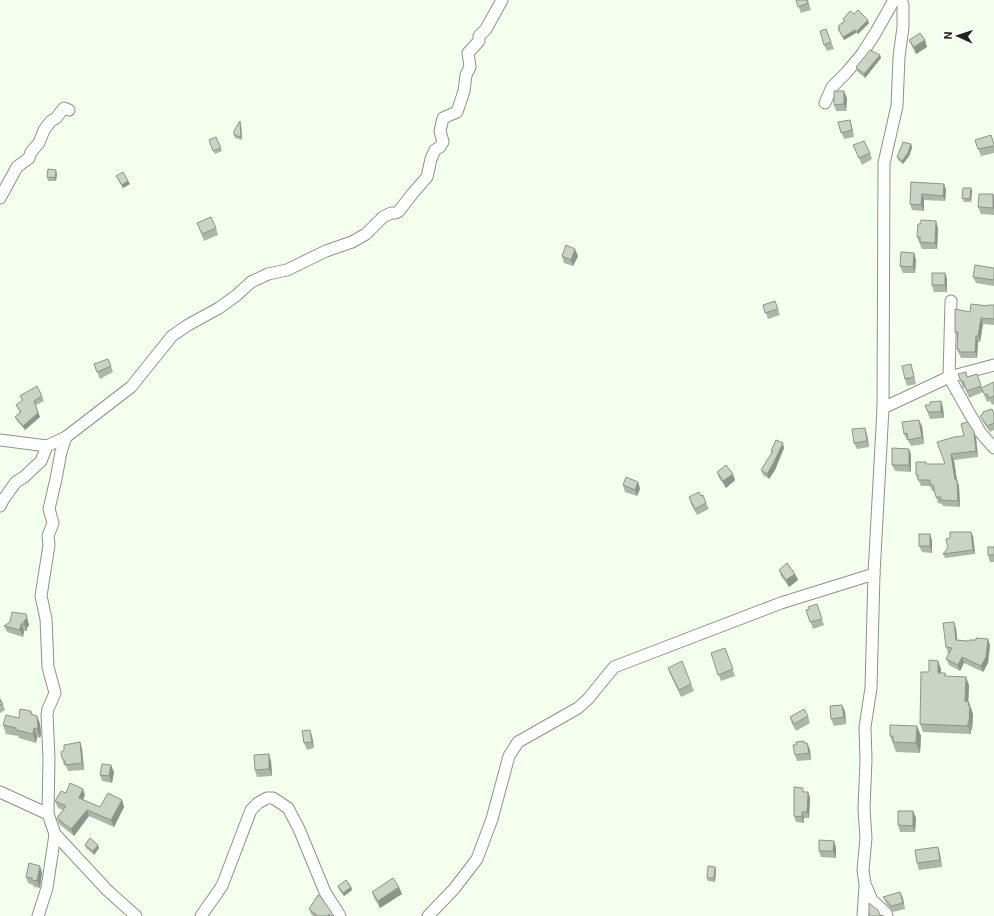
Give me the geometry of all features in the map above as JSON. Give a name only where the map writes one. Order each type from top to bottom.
[{"type":"street","points":[[0,440],[47,446],[66,437],[130,387],[172,336],[188,325],[219,308],[237,295],[251,282],[268,274],[287,270],[326,251],[352,242],[366,234],[383,217],[391,213],[396,214],[427,177],[434,150],[440,147],[443,142],[440,131],[443,118],[457,112],[464,91],[466,75],[470,67],[468,53],[479,41],[479,36],[486,29],[502,0]]},
{"type":"street","points":[[824,103],[832,86],[846,73],[862,54],[894,0]]},
{"type":"street","points":[[863,916],[865,884],[863,870],[866,838],[864,810],[866,760],[865,727],[870,688],[874,574],[883,408],[884,163],[897,106],[903,27],[903,5],[901,0]]},
{"type":"street","points":[[0,198],[17,167],[29,158],[31,152],[38,143],[50,121],[56,118],[64,108],[69,110]]},
{"type":"street","points":[[952,301],[949,377],[980,432],[994,448]]},
{"type":"street","points":[[883,408],[949,377],[994,365]]},
{"type":"street","points":[[66,437],[60,452],[49,509],[53,523],[48,536],[49,545],[41,596],[46,619],[48,667],[55,693],[48,709],[48,814],[55,834],[107,890],[136,916]]},
{"type":"street","points":[[0,506],[16,482],[24,477],[41,461],[47,446]]},
{"type":"street","points":[[428,916],[454,889],[477,859],[492,819],[509,756],[518,742],[578,708],[588,699],[614,668],[781,603],[874,574]]},
{"type":"street","points":[[0,792],[48,814]]},
{"type":"street","points":[[201,916],[222,886],[251,810],[258,803],[267,798],[273,798],[288,808],[299,829],[325,892],[340,916]]},
{"type":"street","points":[[38,916],[47,888],[55,834]]},
{"type":"street","points":[[865,884],[872,900],[886,913],[887,916]]},
{"type":"building","points":[[796,0],[807,0],[808,3],[798,7]]},
{"type":"building","points":[[858,10],[868,20],[857,31],[855,30],[843,37],[838,29],[840,28],[838,26],[845,21],[843,19],[850,11],[854,14]]},
{"type":"building","points":[[826,29],[831,42],[824,45],[820,31]]},
{"type":"building","points":[[920,33],[925,40],[914,47],[909,40]]},
{"type":"building","points":[[870,50],[880,55],[864,74],[856,67]]},
{"type":"building","points":[[834,91],[844,91],[844,104],[834,105]]},
{"type":"building","points":[[850,120],[852,130],[841,133],[838,122]]},
{"type":"building","points":[[240,121],[241,137],[234,135],[234,131]]},
{"type":"building","points":[[991,135],[994,146],[978,149],[975,140]]},
{"type":"building","points":[[216,137],[221,148],[213,151],[209,140]]},
{"type":"building","points":[[864,141],[870,153],[859,158],[853,145]]},
{"type":"building","points":[[903,142],[911,144],[908,153],[902,161],[897,157]]},
{"type":"building","points":[[48,169],[56,170],[55,178],[47,177]]},
{"type":"building","points":[[123,172],[128,181],[122,185],[116,176]]},
{"type":"building","points":[[911,182],[944,184],[943,196],[922,194],[921,205],[910,204]]},
{"type":"building","points":[[963,188],[971,188],[970,199],[962,198]]},
{"type":"building","points":[[979,194],[993,194],[993,208],[978,207]]},
{"type":"building","points":[[211,217],[216,228],[202,234],[197,223]]},
{"type":"building","points":[[921,220],[936,221],[935,243],[920,242],[920,237],[917,237],[918,224],[920,224]]},
{"type":"building","points":[[566,245],[575,249],[571,260],[562,256]]},
{"type":"building","points":[[901,252],[914,253],[913,267],[900,266]]},
{"type":"building","points":[[975,265],[994,268],[994,280],[973,277]]},
{"type":"building","points":[[932,273],[945,273],[945,285],[932,285]]},
{"type":"building","points":[[775,301],[778,309],[765,313],[763,305]]},
{"type":"building","points":[[971,304],[988,306],[994,305],[994,319],[981,318],[978,336],[976,336],[975,352],[959,352],[959,349],[957,349],[958,332],[955,332],[955,309],[970,312]]},
{"type":"building","points":[[108,359],[111,366],[97,372],[94,364]]},
{"type":"building","points":[[911,364],[914,377],[905,379],[902,366]]},
{"type":"building","points":[[966,372],[967,377],[977,374],[981,386],[967,391],[958,374]]},
{"type":"building","points":[[994,382],[994,396],[989,398],[987,394],[985,395],[981,388]]},
{"type":"building","points":[[37,386],[42,396],[34,401],[38,413],[23,426],[15,417],[21,412],[16,405],[23,400],[20,396]]},
{"type":"building","points":[[941,401],[941,412],[928,412],[925,405],[930,405],[930,402]]},
{"type":"building","points":[[992,409],[994,414],[994,423],[987,426],[980,416],[983,412]]},
{"type":"building","points":[[919,420],[922,437],[908,440],[907,433],[904,434],[902,422]]},
{"type":"building","points":[[968,422],[974,432],[976,451],[951,454],[955,480],[957,480],[958,501],[941,500],[941,497],[936,497],[933,485],[930,485],[930,480],[918,480],[918,475],[916,475],[916,462],[926,462],[926,464],[945,464],[937,442],[964,436],[961,424]]},
{"type":"building","points":[[865,428],[867,441],[854,443],[852,429]]},
{"type":"building","points":[[776,440],[783,443],[767,474],[761,470],[773,451],[771,451]]},
{"type":"building","points":[[892,448],[909,449],[909,465],[892,465]]},
{"type":"building","points":[[726,465],[733,474],[723,481],[717,472]]},
{"type":"building","points":[[626,477],[638,482],[635,490],[623,485]]},
{"type":"building","points":[[699,492],[701,496],[703,495],[706,503],[695,509],[689,497]]},
{"type":"building","points":[[950,532],[971,532],[973,550],[943,554],[948,548],[946,539],[950,538]]},
{"type":"building","points":[[919,534],[930,534],[930,546],[919,546]]},
{"type":"building","points":[[988,547],[994,547],[994,555],[988,555]]},
{"type":"building","points":[[787,563],[795,574],[786,580],[779,570]]},
{"type":"building","points":[[817,604],[822,619],[810,622],[806,610],[809,609],[808,607]]},
{"type":"building","points":[[12,612],[26,614],[27,618],[24,621],[24,624],[21,624],[20,630],[4,626],[10,622]]},
{"type":"building","points":[[954,622],[956,640],[968,641],[976,640],[976,638],[988,639],[986,657],[981,666],[962,657],[958,665],[946,659],[952,648],[946,647],[943,623]]},
{"type":"building","points":[[725,648],[733,669],[718,675],[711,653]]},
{"type":"building","points":[[929,660],[938,661],[938,673],[945,673],[945,676],[966,677],[965,701],[969,702],[968,705],[970,706],[968,726],[920,724],[921,672],[929,672]]},
{"type":"building","points":[[682,661],[691,684],[679,690],[668,668]]},
{"type":"building","points":[[842,705],[844,717],[831,719],[830,706]]},
{"type":"building","points":[[20,709],[31,711],[31,714],[37,716],[38,726],[37,729],[34,728],[33,734],[3,725],[6,715],[19,718]]},
{"type":"building","points":[[804,709],[808,716],[794,724],[790,717]]},
{"type":"building","points":[[890,725],[917,726],[916,743],[893,742],[893,736],[890,736]]},
{"type":"building","points":[[310,730],[312,742],[304,743],[302,731]]},
{"type":"building","points":[[804,741],[804,743],[807,743],[809,753],[795,755],[793,745],[796,745],[796,742]]},
{"type":"building","points":[[80,742],[82,763],[66,765],[62,758],[61,752],[64,750],[64,745]]},
{"type":"building","points":[[269,754],[269,769],[255,770],[254,755]]},
{"type":"building","points":[[102,764],[111,765],[109,776],[100,775]]},
{"type":"building","points":[[70,783],[83,789],[79,798],[100,807],[108,793],[122,800],[111,820],[87,810],[71,829],[57,818],[66,806],[55,801],[61,791],[66,793]]},
{"type":"building","points":[[794,787],[803,788],[803,792],[808,792],[807,812],[802,812],[802,817],[794,816]]},
{"type":"building","points":[[898,811],[913,811],[913,826],[898,825]]},
{"type":"building","points":[[90,838],[98,845],[93,851],[85,845]]},
{"type":"building","points":[[819,840],[834,841],[833,851],[819,851]]},
{"type":"building","points":[[938,847],[940,860],[917,863],[915,850]]},
{"type":"building","points":[[29,863],[40,866],[37,881],[26,877]]},
{"type":"building","points":[[708,866],[715,867],[714,878],[707,878]]},
{"type":"building","points":[[393,878],[399,887],[378,901],[372,892]]},
{"type":"building","points":[[346,880],[351,887],[343,893],[338,886]]},
{"type":"building","points":[[900,892],[903,903],[891,906],[883,897]]},
{"type":"building","points":[[318,895],[334,916],[329,914],[328,916],[318,916],[309,909]]},
{"type":"building","points":[[869,903],[878,910],[880,915],[884,916],[869,916]]}]
